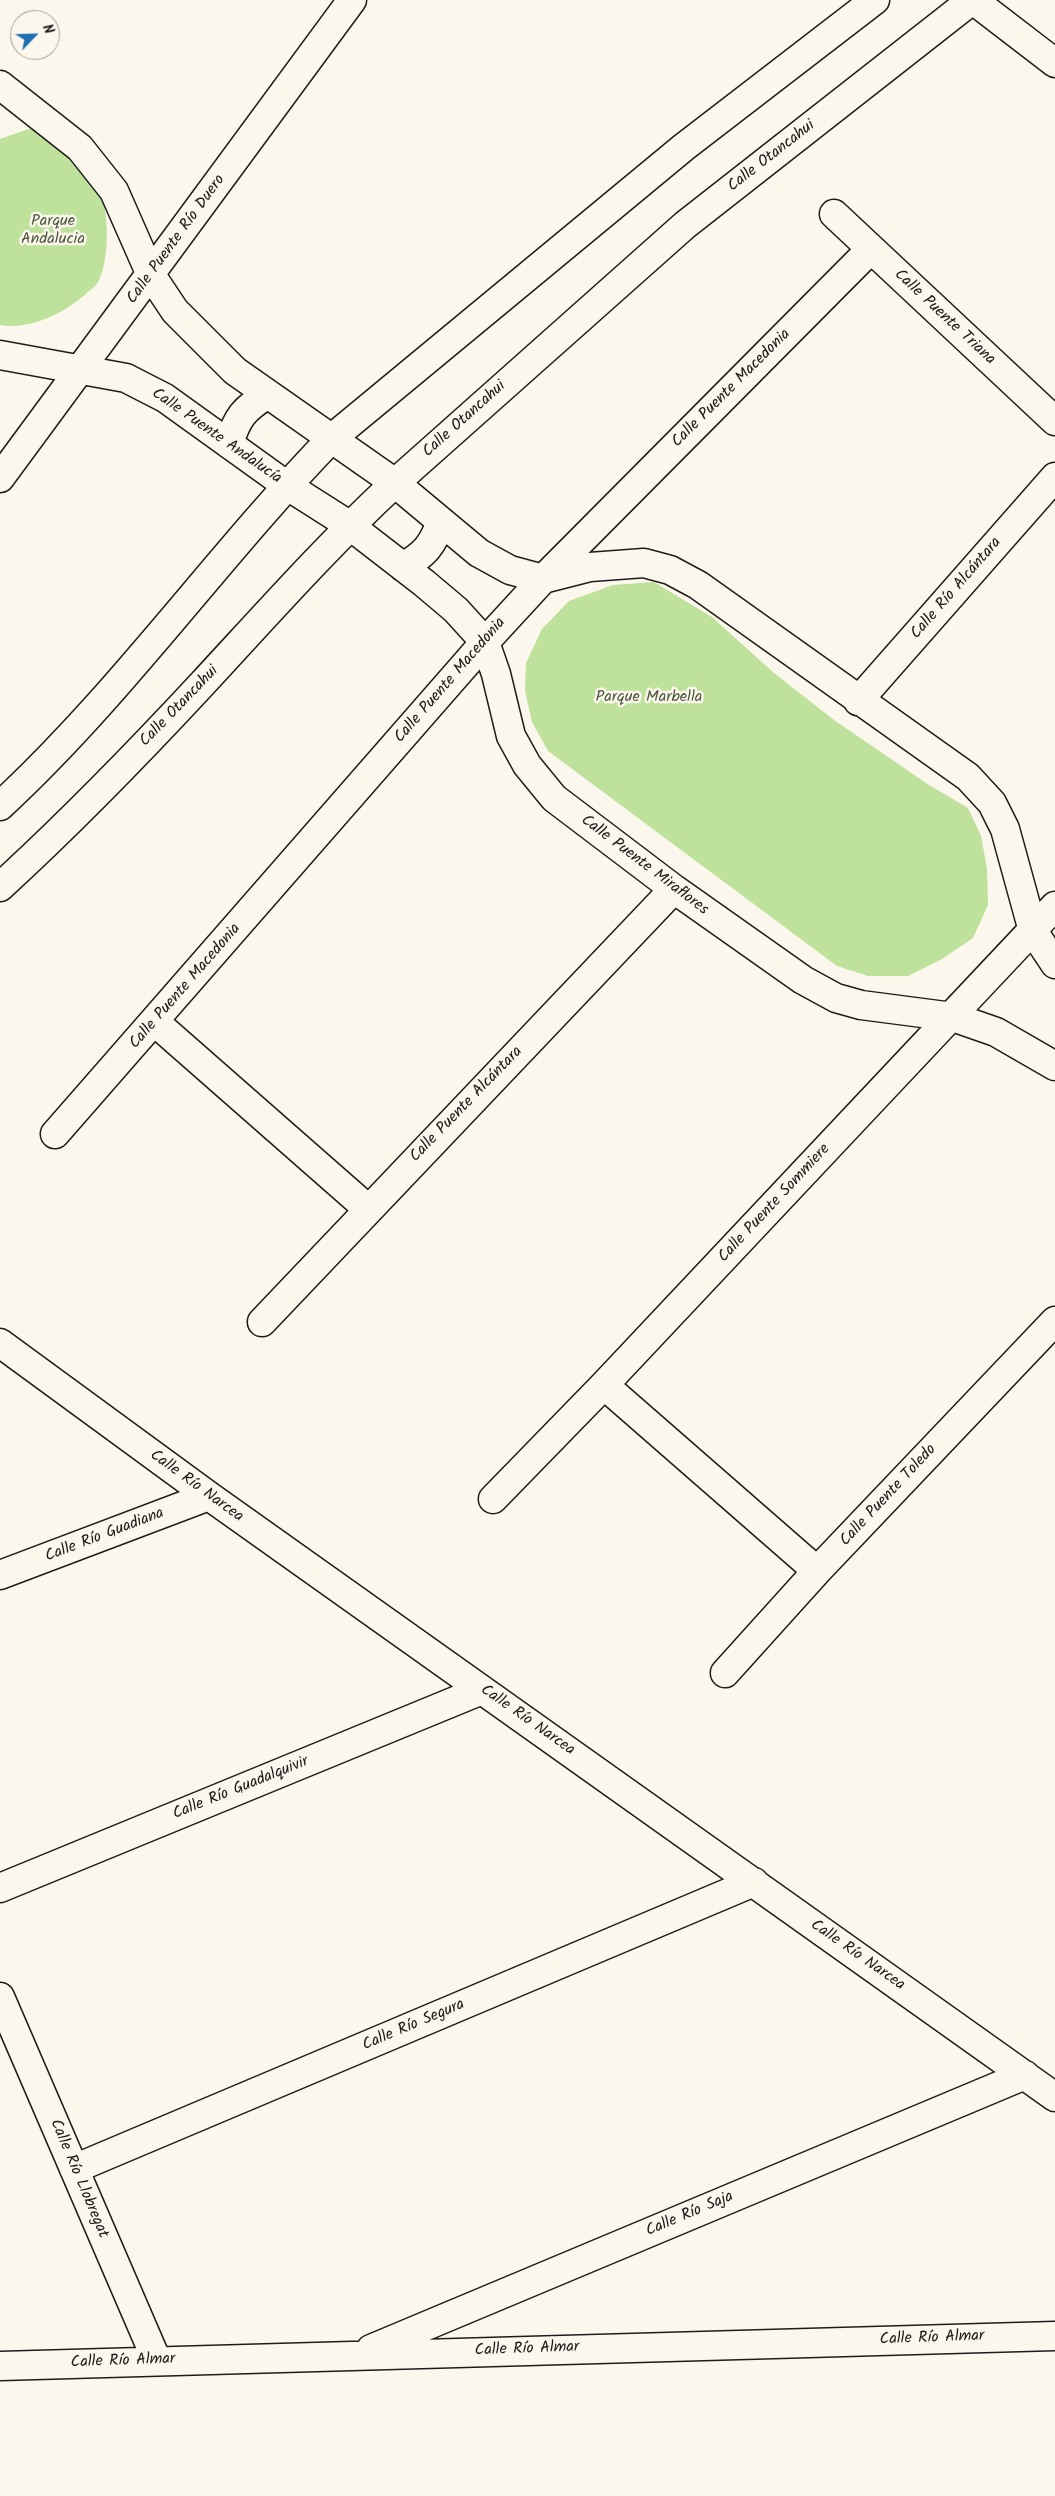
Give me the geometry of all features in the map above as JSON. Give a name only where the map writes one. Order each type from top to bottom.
[{"type":"street","name":"Calle Puente Río Duero","points":[[0,478],[352,0]]},
{"type":"street","points":[[0,806],[149,649],[286,485],[331,439],[684,147],[875,0]]},
{"type":"street","points":[[973,0],[1055,63]]},
{"type":"street","name":"Calle Otancahui","points":[[0,887],[54,838],[128,762],[349,525],[395,483],[685,225],[973,0]]},
{"type":"street","points":[[0,85],[80,148],[114,191],[151,275],[175,312],[235,371],[395,483],[479,553],[510,570],[542,579],[590,567],[619,564],[644,563],[670,570],[698,585],[858,701],[968,777],[992,803],[1005,829],[1033,931],[1055,964]]},
{"type":"street","name":"Calle Puente Triana","points":[[834,214],[1055,421]]},
{"type":"street","name":"Calle Puente Macedonia","points":[[55,1134],[542,579],[871,249]]},
{"type":"street","name":"Calle Puente Andalucía","points":[[0,355],[126,378],[166,398],[286,485],[349,525]]},
{"type":"street","points":[[229,444],[235,423],[248,407],[268,394]]},
{"type":"street","name":"Calle Río Alcántara","points":[[858,701],[1055,477]]},
{"type":"street","points":[[403,567],[421,556],[434,541],[441,522]]},
{"type":"street","name":"Calle Puente Miraflores","points":[[349,525],[456,610],[485,642],[496,674],[511,736],[527,765],[554,798],[674,889],[803,980],[836,998],[860,1006],[953,1017],[996,1032],[1055,1066]]},
{"type":"street","name":"Calle Puente Alcántara","points":[[262,1322],[674,889]]},
{"type":"street","name":"Calle Puente Sommiere","points":[[493,1499],[604,1385],[953,1017],[1055,906]]},
{"type":"street","points":[[155,1022],[368,1209]]},
{"type":"street","name":"Calle Puente Toledo","points":[[725,1673],[817,1571],[1055,1321]]},
{"type":"street","name":"Calle Río Narcea","points":[[0,1343],[209,1496],[1055,2097]]},
{"type":"street","points":[[604,1385],[817,1571]]},
{"type":"street","name":"Calle Río Guadiana","points":[[0,1575],[209,1496]]},
{"type":"street","name":"Calle Río Guadalquivir","points":[[0,1888],[482,1690]]},
{"type":"street","name":"Calle Río Segura","points":[[74,2169],[754,1882]]},
{"type":"street","name":"Calle Río Llobregat","points":[[0,1997],[157,2361]]},
{"type":"street","name":"Calle Río Saja","points":[[355,2355],[1025,2075]]},
{"type":"street","name":"Calle Río Almar","points":[[0,2366],[1055,2336]]},
{"type":"green space","name":"Parque Andalucia","points":[[31,128],[75,160],[97,185],[104,206],[106,220],[105,261],[97,283],[68,307],[36,322],[12,326],[0,325],[0,139]]},
{"type":"green space","name":"Parque Marbella","points":[[654,582],[712,617],[774,673],[834,720],[929,785],[968,808],[981,836],[987,869],[988,905],[973,938],[942,959],[908,976],[868,976],[837,966],[548,751],[532,722],[525,691],[526,663],[542,629],[569,601],[613,585]]}]
